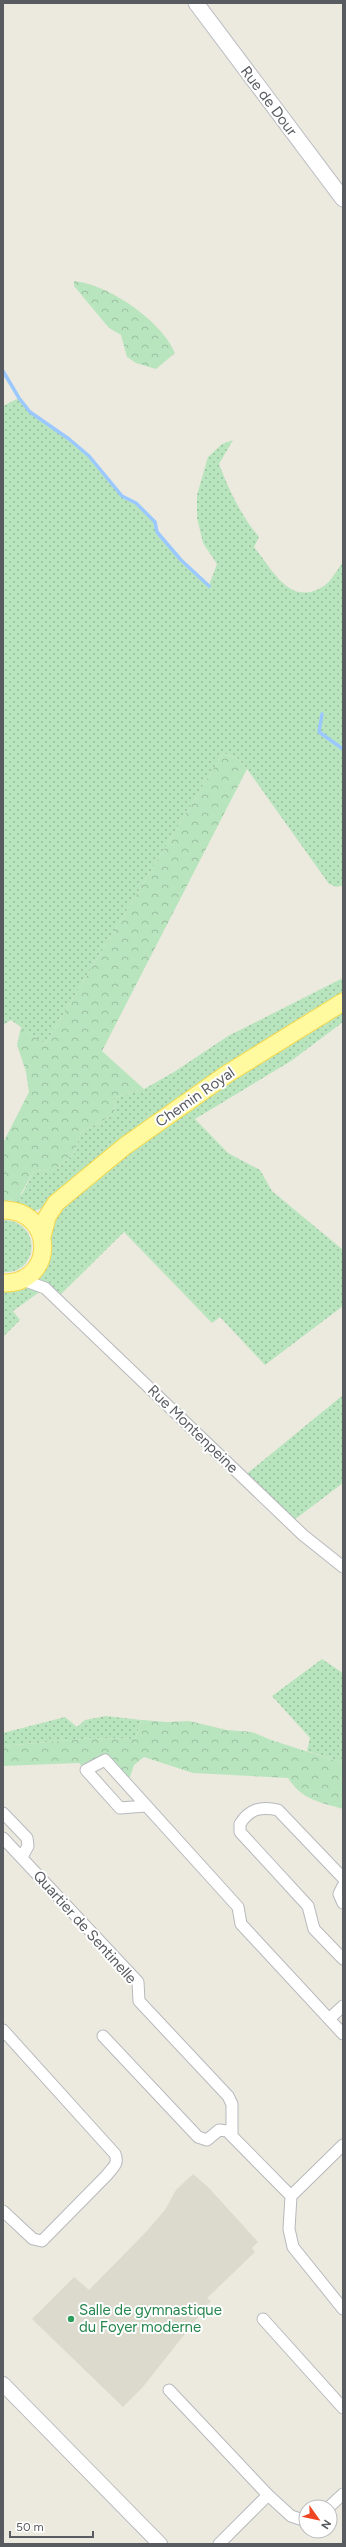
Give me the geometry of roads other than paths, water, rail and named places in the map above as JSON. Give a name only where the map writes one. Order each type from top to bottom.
[{"type":"main road","name":"Rue de Dour","points":[[196,3],[343,199]]},
{"type":"main road","name":"Chemin Royal","points":[[38,1266],[43,1251],[42,1237],[47,1217],[56,1203],[178,1107],[343,1002]]},
{"type":"main road","name":"Chemin Royal","points":[[22,1213],[56,1203]]},
{"type":"main road","points":[[3,1210],[22,1213],[38,1227],[42,1237]]},
{"type":"main road","points":[[3,1283],[23,1280],[38,1266]]},
{"type":"street","name":"Rue Montenpeine","points":[[38,1266],[46,1288]]},
{"type":"street","name":"Rue Montenpeine","points":[[23,1280],[46,1288],[303,1535],[343,1567]]},
{"type":"street","points":[[146,1806],[120,1808],[86,1770],[105,1760],[238,1907],[240,1924],[343,2034]]},
{"type":"street","points":[[343,1878],[278,1810],[267,1807],[249,1812],[240,1824],[240,1832],[308,1906],[314,1929],[343,1959]]},
{"type":"street","name":"Quartier de Sentinelle","points":[[3,1813],[27,1838],[28,1846],[22,1857]]},
{"type":"street","name":"Quartier de Sentinelle","points":[[3,1838],[138,1982],[139,2001],[228,2096],[232,2104],[232,2134]]},
{"type":"street","points":[[343,1886],[339,1894],[343,1903]]},
{"type":"street","points":[[329,2019],[343,2006]]},
{"type":"street","points":[[3,2030],[115,2154],[117,2159],[116,2164],[106,2175],[42,2241],[33,2239],[3,2211]]},
{"type":"street","points":[[103,2036],[198,2137],[207,2140],[222,2129],[232,2134],[290,2196]]},
{"type":"street","points":[[343,2145],[290,2196],[289,2229],[292,2247],[343,2309]]},
{"type":"street","points":[[263,2319],[343,2408]]},
{"type":"street","points":[[3,2384],[160,2544]]},
{"type":"street","points":[[169,2390],[268,2496],[291,2516],[298,2518]]},
{"type":"street","points":[[219,2544],[268,2496]]},
{"type":"waterway","points":[[3,371],[19,398],[30,412],[69,439],[89,456],[122,496],[136,503],[155,522],[157,532],[181,560],[209,586]]},
{"type":"waterway","points":[[322,714],[319,732],[343,749]]},
{"type":"place","name":"Salle de gymnastique du Foyer moderne","points":[[71,2319]]}]
